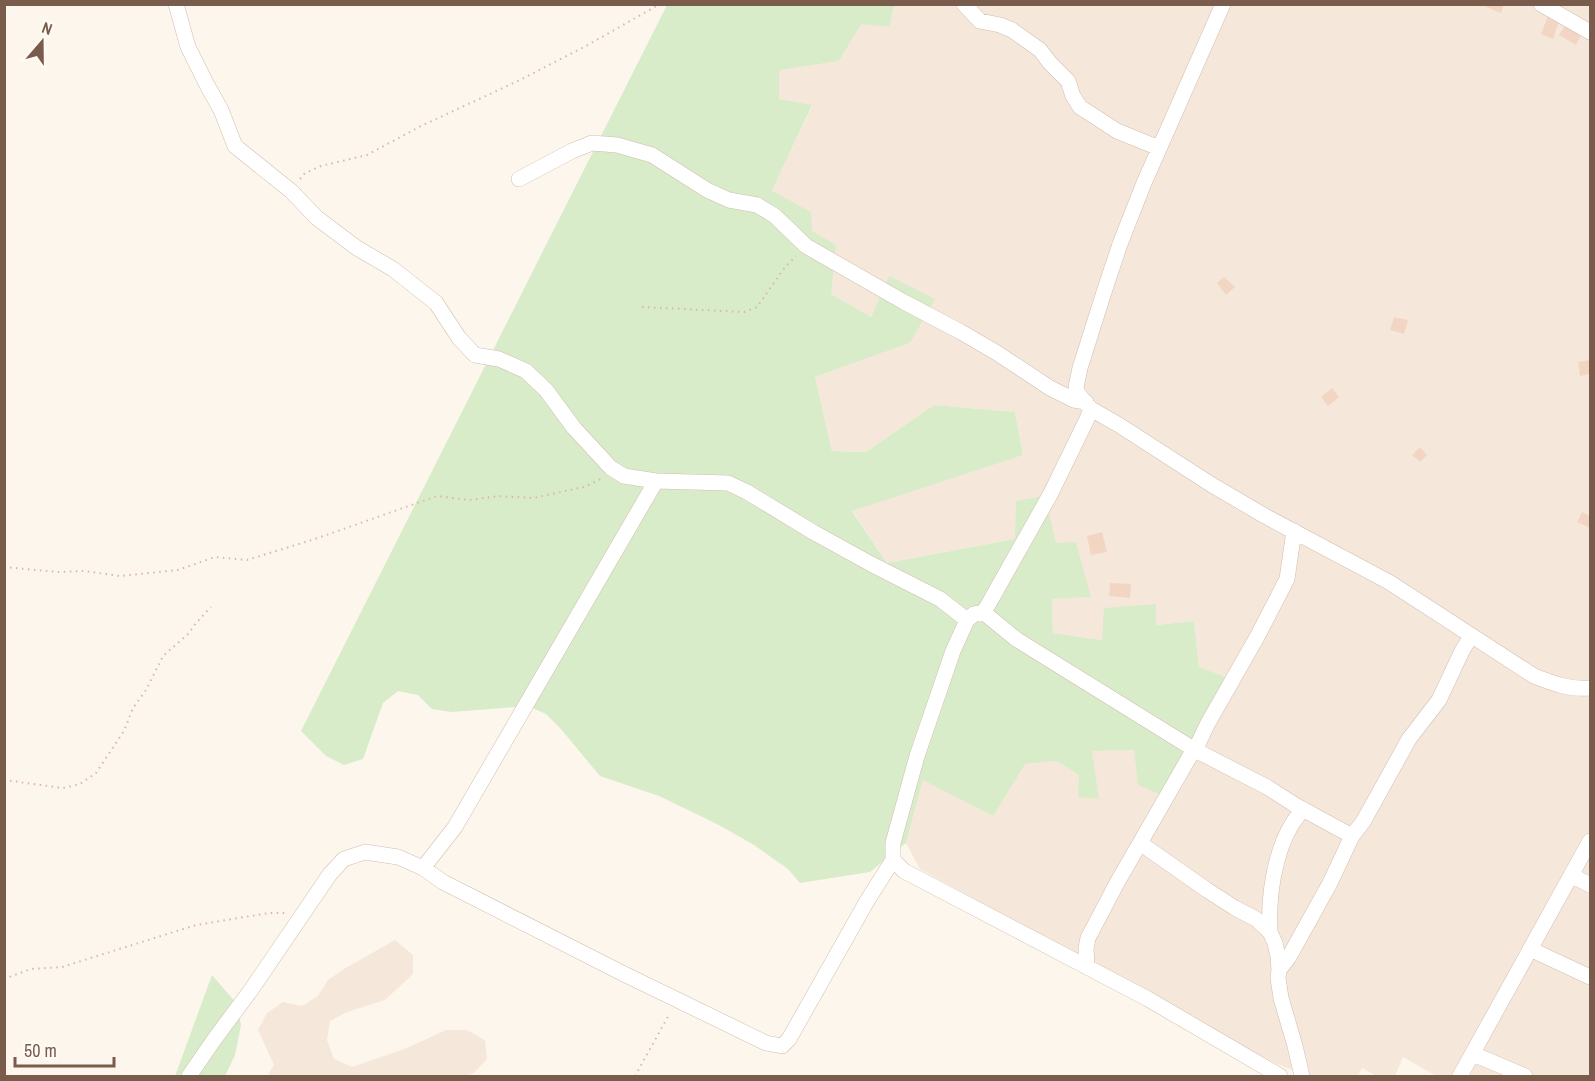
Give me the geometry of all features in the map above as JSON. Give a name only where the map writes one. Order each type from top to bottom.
[{"type":"street","points":[[176,4],[188,48],[221,110],[235,146],[291,191],[317,218],[357,248],[393,269],[436,303],[459,338],[475,355],[499,359],[526,370],[546,390],[574,428],[610,468],[624,476],[656,481],[728,483],[822,538],[940,599],[967,620]]},
{"type":"street","points":[[964,4],[980,21],[1012,30],[1040,50],[1068,81],[1080,107],[1117,131],[1159,148]]},
{"type":"street","points":[[1089,406],[1078,394],[1076,387],[1120,244],[1159,148],[1223,4]]},
{"type":"street","points":[[1541,4],[1590,32]]},
{"type":"street","points":[[519,178],[592,143],[617,145],[652,156],[707,190],[729,200],[757,206],[776,216],[806,246],[961,332],[1050,388],[1089,406],[1212,485],[1389,582],[1534,676],[1557,685],[1581,689],[1590,688]]},
{"type":"street","points":[[189,1077],[330,874],[344,859],[365,852],[398,857],[423,868],[443,882],[677,1000],[766,1043],[782,1046],[789,1039],[867,900],[893,860],[893,843],[917,756],[953,651],[967,620],[974,614],[983,612],[1051,493],[1089,406]]},
{"type":"street","points":[[423,868],[455,827],[656,481]]},
{"type":"street","points":[[1087,967],[1086,948],[1089,938],[1118,881],[1195,750],[1287,579],[1292,555],[1293,531]]},
{"type":"street","points":[[983,612],[1016,639],[1195,750],[1267,787],[1353,836]]},
{"type":"street","points":[[1279,970],[1289,957],[1353,836],[1373,805],[1409,739],[1439,700],[1461,651],[1471,636]]},
{"type":"street","points":[[1302,1077],[1281,998],[1279,970],[1275,943],[1270,932],[1269,912],[1281,851],[1291,826],[1303,809]]},
{"type":"street","points":[[1460,1077],[1590,841]]},
{"type":"street","points":[[1140,843],[1207,890],[1256,920],[1270,932]]},
{"type":"street","points":[[893,860],[904,871],[1161,1006],[1280,1077]]},
{"type":"street","points":[[1571,875],[1590,885]]},
{"type":"street","points":[[1530,950],[1590,977]]},
{"type":"street","points":[[1473,1054],[1525,1077]]},
{"type":"path","points":[[291,191],[305,173],[321,166],[367,155],[421,126],[520,80],[660,4]]},
{"type":"path","points":[[642,307],[744,312],[757,307],[785,267],[806,246]]},
{"type":"path","points":[[4,567],[58,572],[84,571],[120,576],[178,570],[215,557],[247,560],[437,496],[469,500],[499,496],[533,498],[584,487],[616,472]]},
{"type":"path","points":[[4,780],[63,788],[80,784],[96,773],[124,731],[133,708],[146,690],[163,656],[188,634],[211,608]]},
{"type":"path","points":[[4,979],[31,969],[62,967],[196,926],[269,913],[303,913]]},
{"type":"path","points":[[635,1077],[677,1000]]},
{"type":"shaded area","points":[[894,5],[1590,5],[1590,1076],[1436,1076],[1403,1057],[1395,1076],[1376,1076],[1362,1068],[1358,1076],[1308,1076],[1277,1064],[920,869],[906,843],[923,780],[1056,761],[1079,775],[1099,799],[1091,751],[1134,750],[1199,667],[1194,621],[1156,625],[1156,604],[1102,640],[1053,633],[1052,599],[1090,597],[1056,543],[1015,539],[887,563],[852,510],[1023,455],[1015,412],[934,405],[866,452],[832,451],[815,377],[910,343],[889,276],[871,317],[831,294],[811,231],[772,191],[812,106],[779,99],[779,69],[839,61],[861,23],[890,27]]},
{"type":"shaded area","points":[[395,940],[413,955],[413,974],[385,1000],[347,1012],[330,1021],[327,1040],[334,1059],[352,1067],[407,1048],[446,1030],[467,1030],[485,1040],[487,1059],[474,1073],[465,1076],[267,1076],[274,1065],[258,1030],[267,1013],[283,1002],[302,1006],[318,996],[328,980]]},
{"type":"green space","points":[[667,5],[894,5],[890,27],[861,24],[839,61],[779,70],[779,99],[812,105],[772,191],[811,212],[812,231],[836,245],[831,294],[871,317],[889,276],[935,299],[910,343],[815,377],[832,451],[866,452],[934,405],[1015,412],[1023,455],[852,511],[887,563],[1015,539],[1016,501],[1045,496],[1056,543],[1076,542],[1091,597],[1052,599],[1053,633],[1102,640],[1104,608],[1156,604],[1156,625],[1194,621],[1199,667],[1235,681],[1174,800],[1138,785],[1134,750],[1092,751],[1099,799],[1078,797],[1079,775],[1056,761],[1025,764],[993,816],[923,780],[906,843],[870,872],[800,883],[788,869],[754,845],[719,825],[659,796],[600,776],[546,714],[528,706],[451,712],[432,709],[418,695],[398,691],[383,703],[363,759],[344,765],[326,756],[301,731]]},
{"type":"green space","points":[[212,975],[237,1004],[241,1025],[235,1055],[225,1076],[175,1076]]},
{"type":"building","points":[[1480,4],[1504,4],[1501,13]]},
{"type":"building","points":[[1548,16],[1560,19],[1553,39],[1541,34]]},
{"type":"building","points":[[1566,24],[1582,33],[1576,45],[1559,35]]},
{"type":"building","points":[[1224,277],[1235,287],[1226,295],[1217,283]]},
{"type":"building","points":[[1394,317],[1408,320],[1404,334],[1390,330]]},
{"type":"building","points":[[1590,360],[1590,374],[1580,376],[1578,362]]},
{"type":"building","points":[[1332,388],[1339,397],[1328,406],[1321,397]]},
{"type":"building","points":[[1420,447],[1427,455],[1420,462],[1412,455]]},
{"type":"building","points":[[1582,512],[1590,516],[1590,528],[1577,522]]},
{"type":"building","points":[[1102,532],[1107,552],[1091,555],[1087,536]]},
{"type":"building","points":[[1110,583],[1131,584],[1130,598],[1109,596]]}]
